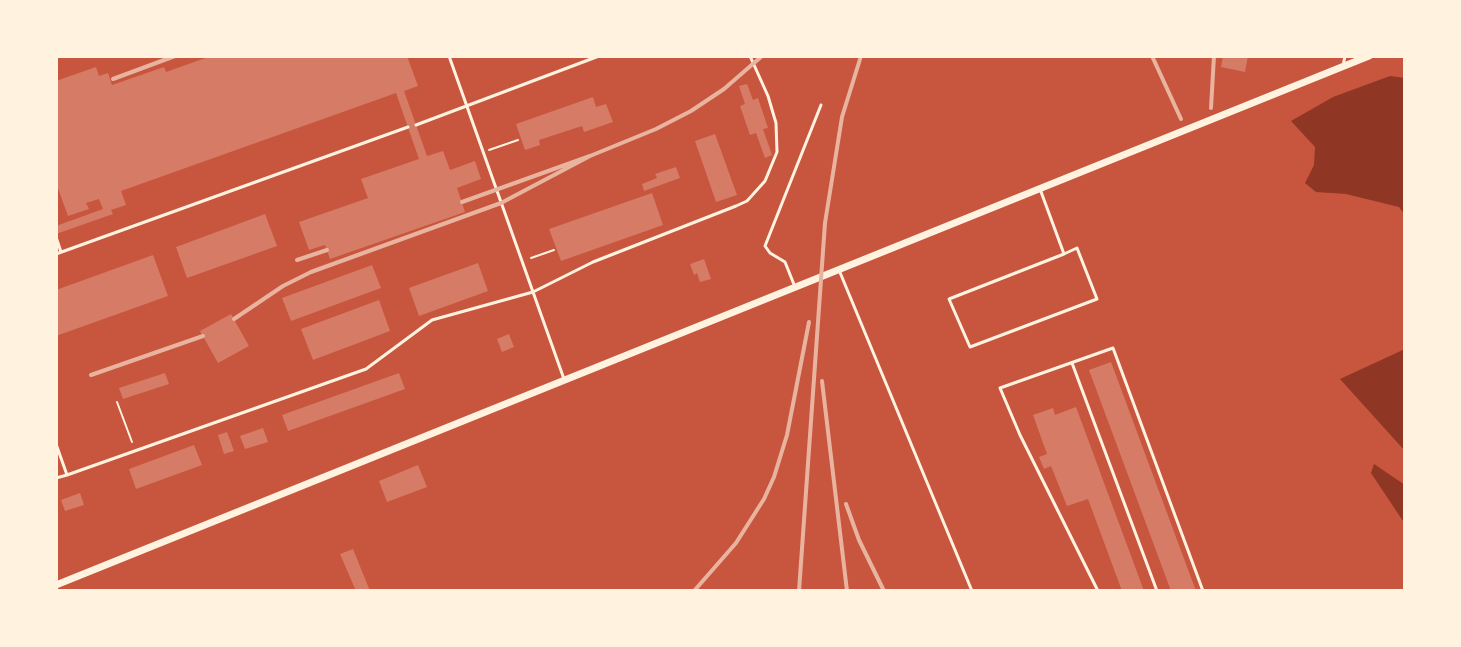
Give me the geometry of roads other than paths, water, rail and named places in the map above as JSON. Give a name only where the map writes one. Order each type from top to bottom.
[{"type":"street","points":[[56,585],[1369,56]]},
{"type":"lane","points":[[449,56],[564,380]]},
{"type":"lane","points":[[416,125],[599,56]]},
{"type":"lane","points":[[56,478],[366,369],[432,320],[533,292],[593,262],[736,206],[757,192],[773,167],[778,138],[768,96],[750,56]]},
{"type":"lane","points":[[1343,66],[1345,56]]},
{"type":"lane","points":[[795,287],[785,262],[765,246],[821,105]]},
{"type":"lane","points":[[56,254],[408,127]]},
{"type":"lane","points":[[1040,189],[1064,254]]},
{"type":"lane","points":[[56,237],[61,252]]},
{"type":"lane","points":[[1077,248],[1097,299],[970,347],[949,299],[1064,254],[1077,248]]},
{"type":"lane","points":[[839,270],[972,591]]},
{"type":"lane","points":[[1098,591],[1016,428],[1000,388],[1113,348],[1203,591]]},
{"type":"lane","points":[[1072,363],[1157,591]]},
{"type":"lane","points":[[56,444],[67,475]]},
{"type":"railway","points":[[113,79],[175,56]]},
{"type":"railway","points":[[590,156],[691,111],[724,89],[762,56]]},
{"type":"railway","points":[[799,591],[825,223],[842,117],[861,56]]},
{"type":"railway","points":[[1152,56],[1181,119]]},
{"type":"railway","points":[[1211,108],[1214,56]]},
{"type":"railway","points":[[234,319],[283,286],[311,272],[501,203],[590,156],[462,202]]},
{"type":"railway","points":[[297,260],[327,250]]},
{"type":"railway","points":[[694,591],[736,543],[774,477],[787,435],[809,322]]},
{"type":"railway","points":[[91,375],[203,336]]},
{"type":"railway","points":[[822,381],[847,591]]},
{"type":"railway","points":[[846,504],[859,540],[884,591]]}]
